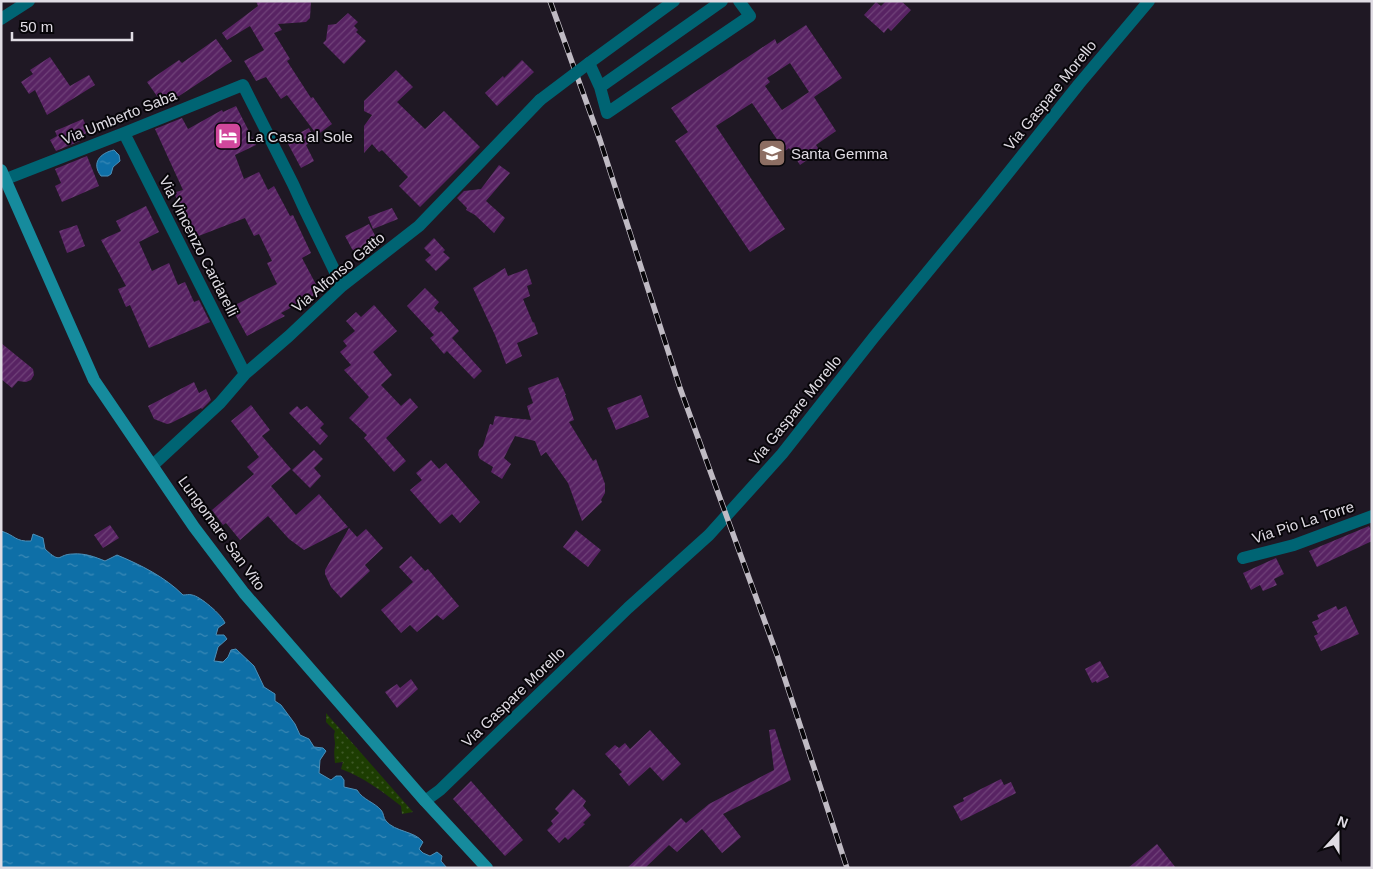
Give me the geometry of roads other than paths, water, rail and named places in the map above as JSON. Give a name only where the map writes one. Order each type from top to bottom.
[{"type":"main road","name":"Lungomare San Vito","points":[[3,174],[94,380],[194,527],[244,593],[425,801],[487,868]]},
{"type":"street","points":[[1,19],[29,1]]},
{"type":"street","points":[[600,87],[722,1]]},
{"type":"street","points":[[590,63],[600,87],[607,113],[750,16],[738,1]]},
{"type":"street","name":"Via Gaspare Morello","points":[[425,801],[447,783],[628,608],[709,535],[782,454],[874,337],[979,210],[1079,84],[1149,1]]},
{"type":"street","name":"Via Alfonso Gatto","points":[[153,465],[220,403],[245,374],[342,286],[419,226],[540,100],[669,3]]},
{"type":"street","name":"Via Umberto Saba","points":[[3,174],[124,133],[243,85],[294,184],[342,286]]},
{"type":"street","name":"Via Vincenzo Cardarelli","points":[[124,133],[245,374]]},
{"type":"street","name":"Via Pio La Torre","points":[[1243,558],[1294,545],[1372,516]]},
{"type":"water","points":[[114,150],[119,155],[120,161],[113,167],[111,174],[101,176],[97,167],[99,159],[109,151]]},
{"type":"water","points":[[1,531],[22,540],[31,541],[33,534],[43,538],[45,549],[57,558],[68,554],[82,554],[105,561],[117,555],[152,572],[183,595],[196,596],[205,602],[220,615],[225,623],[218,628],[216,635],[224,635],[227,639],[218,647],[214,661],[223,662],[231,650],[236,649],[254,666],[264,687],[275,694],[275,701],[281,705],[295,724],[300,735],[309,739],[314,747],[323,748],[326,751],[320,760],[319,773],[331,780],[336,776],[341,776],[344,780],[344,787],[357,790],[362,796],[378,807],[390,825],[419,838],[423,842],[419,849],[423,853],[430,856],[437,852],[442,856],[441,861],[447,868],[1,868]]},
{"type":"railway","points":[[550,1],[600,140],[680,388],[777,655],[847,868]]},
{"type":"place","name":"La Casa al Sole","points":[[228,136]]},
{"type":"place","name":"Santa Gemma","points":[[772,153]]}]
